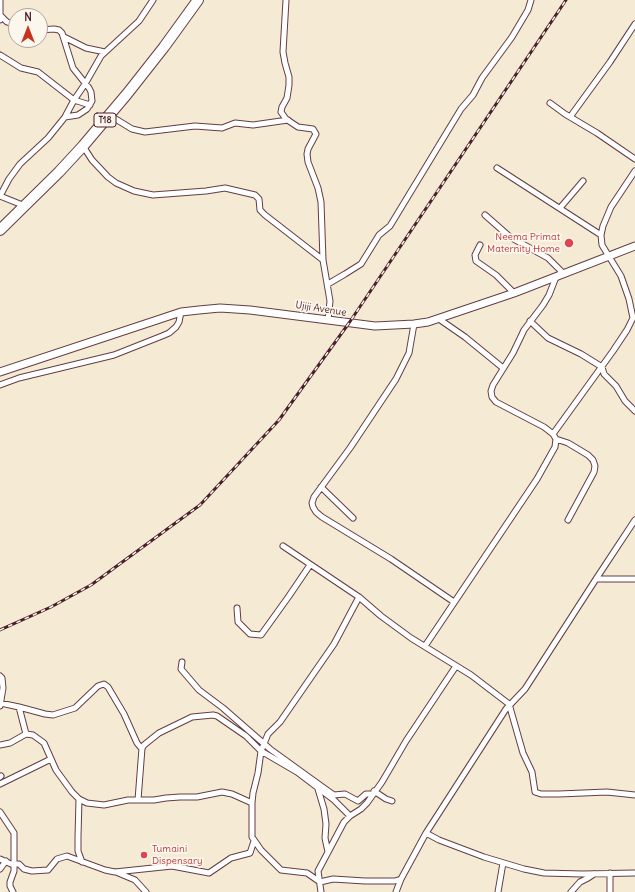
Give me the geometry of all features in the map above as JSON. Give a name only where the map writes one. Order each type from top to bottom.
[{"type":"highway","name":"T18","points":[[0,230],[83,146],[164,47],[198,0]]},
{"type":"main road","name":"Ujiji Avenue","points":[[0,372],[181,312],[227,308],[279,313],[375,326],[414,324],[439,318],[514,293],[635,246]]},
{"type":"street","points":[[0,0],[0,20]]},
{"type":"street","points":[[25,206],[0,196],[9,179],[20,164],[48,138],[65,117],[98,60],[139,21],[153,0]]},
{"type":"street","points":[[286,0],[283,52],[289,77],[289,85],[287,98],[281,112],[288,120],[299,128],[310,128],[316,131],[315,138],[308,149],[307,154],[308,162],[321,197],[323,260],[330,301],[328,320]]},
{"type":"street","points":[[328,284],[361,264],[379,235],[390,226],[458,113],[473,95],[482,78],[512,36],[528,10],[531,0]]},
{"type":"street","points":[[0,16],[7,22],[0,25]]},
{"type":"street","points":[[570,117],[610,62],[635,24]]},
{"type":"street","points":[[48,29],[59,30],[64,37],[73,68],[91,92],[92,101],[90,105],[78,115],[65,117]]},
{"type":"street","points":[[64,37],[86,48],[105,52]]},
{"type":"street","points":[[0,55],[21,68],[38,72],[74,100],[90,105]]},
{"type":"street","points":[[550,104],[590,128],[635,159]]},
{"type":"street","points":[[109,115],[132,129],[145,132],[195,126],[222,128],[235,123],[253,125],[288,120]]},
{"type":"street","points":[[83,146],[92,160],[108,177],[116,183],[134,191],[153,195],[206,192],[225,188],[255,195],[259,198],[260,210],[266,216],[323,260]]},
{"type":"street","points":[[497,168],[601,235]]},
{"type":"street","points":[[553,434],[634,320],[621,276],[602,245],[601,235],[611,207],[635,172]]},
{"type":"street","points":[[560,208],[583,181]]},
{"type":"street","points":[[485,216],[510,237],[548,258],[564,274]]},
{"type":"street","points":[[480,245],[475,255],[476,261],[496,275],[514,293]]},
{"type":"street","points":[[425,646],[540,473],[555,447],[556,439],[553,434],[544,427],[496,402],[492,397],[491,391],[492,385],[530,321],[549,295],[556,277]]},
{"type":"street","points":[[0,385],[20,378],[114,355],[162,336],[169,333],[176,327],[179,322],[181,312]]},
{"type":"street","points":[[439,318],[475,344],[503,368]]},
{"type":"street","points":[[530,321],[548,338],[581,354],[602,367],[604,374],[616,386],[625,401],[635,412]]},
{"type":"street","points":[[414,324],[409,353],[396,379],[350,448],[314,497],[312,503],[316,512],[409,571],[454,602]]},
{"type":"street","points":[[556,439],[568,443],[588,455],[593,460],[595,466],[594,472],[568,520]]},
{"type":"street","points":[[321,487],[353,518]]},
{"type":"street","points":[[396,892],[401,879],[426,833],[509,704],[522,693],[635,520]]},
{"type":"street","points":[[283,546],[359,597],[381,616],[471,675],[509,704],[523,753],[531,770],[535,792],[541,794],[607,792],[635,795]]},
{"type":"street","points":[[237,608],[238,622],[250,634],[261,635],[290,596],[310,565]]},
{"type":"street","points":[[596,579],[635,579]]},
{"type":"street","points":[[115,872],[172,866],[209,873],[231,858],[250,853],[254,841],[252,830],[252,803],[263,743],[268,734],[280,722],[334,644],[359,597]]},
{"type":"street","points":[[182,662],[181,669],[199,690],[223,708],[263,743],[334,795],[345,794],[358,801],[366,794],[373,793],[386,800],[392,801]]},
{"type":"street","points":[[321,892],[318,871],[344,822],[363,807],[382,782],[406,741],[456,666]]},
{"type":"street","points":[[0,676],[2,678],[3,688],[0,704],[53,715],[75,708],[98,686],[104,684],[108,687],[124,714],[137,744],[142,749]]},
{"type":"street","points":[[19,707],[26,734]]},
{"type":"street","points":[[138,800],[142,749],[144,745],[159,733],[192,717],[212,715],[217,716],[246,736],[261,751],[297,772],[334,800],[350,816]]},
{"type":"street","points":[[0,745],[10,743],[26,734],[33,735],[44,744],[56,770],[72,792],[79,799],[87,803],[100,805],[180,796],[197,797],[222,792],[232,794],[252,803]]},
{"type":"street","points":[[0,784],[51,759]]},
{"type":"street","points":[[318,788],[324,809],[326,824],[325,838],[328,852]]},
{"type":"street","points":[[79,799],[78,851],[82,862]]},
{"type":"street","points":[[0,812],[14,833],[14,864],[13,875],[10,882],[13,892]]},
{"type":"street","points":[[426,833],[450,845],[524,869],[544,873],[635,873]]},
{"type":"street","points":[[254,841],[272,863],[281,870],[307,873],[320,882]]},
{"type":"street","points":[[0,859],[19,865],[24,870],[36,871],[48,870],[57,860],[63,856],[67,856],[135,880],[146,892]]},
{"type":"street","points":[[0,869],[6,862]]},
{"type":"street","points":[[498,892],[504,863]]},
{"type":"street","points":[[610,873],[610,892]]},
{"type":"street","points":[[571,892],[580,882],[594,874]]},
{"type":"street","points":[[320,882],[333,878],[365,881],[396,881],[401,879]]},
{"type":"railway","points":[[0,630],[51,607],[91,585],[200,505],[279,420],[349,323],[566,0]]},
{"type":"place","name":"Neema Primat Maternity Home","points":[[569,243]]},
{"type":"place","name":"Tumaini Dispensary","points":[[144,855]]}]
